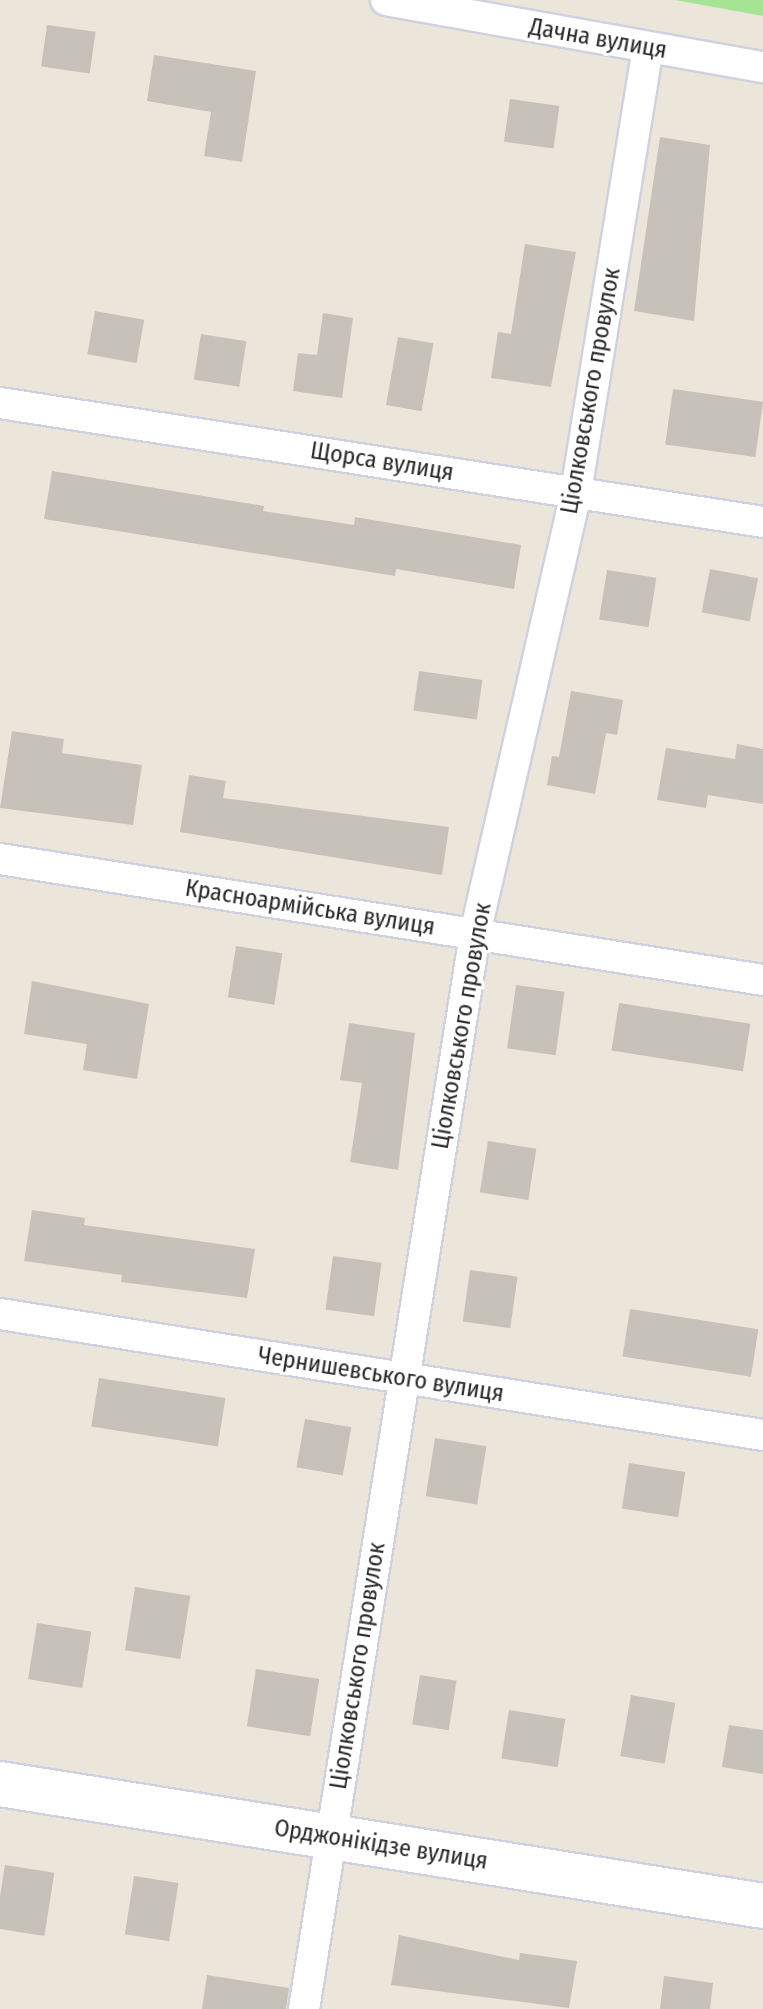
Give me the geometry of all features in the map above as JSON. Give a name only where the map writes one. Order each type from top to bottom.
[{"type":"main road","name":"Орджонікідзе вулиця","points":[[0,1784],[763,1906]]},
{"type":"street","name":"Дачна вулиця","points":[[386,0],[648,49],[763,67]]},
{"type":"street","name":"Ціолковського провулок","points":[[304,2009],[475,934],[576,492],[648,49]]},
{"type":"street","name":"Щорса вулиця","points":[[0,403],[763,522]]},
{"type":"street","name":"Красноармійська вулиця","points":[[0,859],[763,980]]},
{"type":"street","name":"Чернишевського вулиця","points":[[0,1314],[763,1435]]},
{"type":"green space","points":[[675,0],[763,0],[763,16]]},
{"type":"building","points":[[47,25],[96,32],[90,73],[41,67]]},
{"type":"building","points":[[154,55],[256,71],[242,162],[204,156],[211,112],[147,101]]},
{"type":"building","points":[[510,99],[560,106],[554,149],[504,142]]},
{"type":"building","points":[[660,137],[710,145],[694,321],[634,311]]},
{"type":"building","points":[[525,244],[576,252],[551,387],[491,378],[498,332],[511,334]]},
{"type":"building","points":[[95,311],[144,320],[137,363],[87,354]]},
{"type":"building","points":[[323,313],[353,318],[342,398],[293,391],[298,353],[317,355]]},
{"type":"building","points":[[201,334],[246,341],[239,387],[194,379]]},
{"type":"building","points":[[398,337],[433,343],[421,411],[386,405]]},
{"type":"building","points":[[673,389],[763,402],[755,457],[665,444]]},
{"type":"building","points":[[52,471],[264,506],[263,511],[354,525],[355,517],[521,545],[514,589],[396,569],[395,576],[44,519]]},
{"type":"building","points":[[710,569],[758,578],[750,622],[702,612]]},
{"type":"building","points":[[607,570],[656,578],[649,627],[599,619]]},
{"type":"building","points":[[419,671],[482,680],[477,720],[413,711]]},
{"type":"building","points":[[571,691],[623,700],[617,735],[606,733],[595,794],[547,785],[552,756],[559,757]]},
{"type":"building","points":[[12,731],[64,739],[62,753],[142,765],[133,825],[0,808]]},
{"type":"building","points":[[737,744],[763,749],[763,804],[708,795],[706,808],[657,800],[666,748],[735,759]]},
{"type":"building","points":[[189,775],[226,781],[223,798],[449,827],[442,875],[180,832]]},
{"type":"building","points":[[236,946],[282,953],[274,1005],[228,997]]},
{"type":"building","points":[[32,981],[149,1004],[137,1079],[83,1070],[87,1044],[24,1034]]},
{"type":"building","points":[[516,985],[565,992],[556,1055],[507,1048]]},
{"type":"building","points":[[619,1003],[750,1024],[743,1071],[611,1050]]},
{"type":"building","points":[[349,1023],[415,1033],[398,1170],[350,1162],[362,1083],[340,1080]]},
{"type":"building","points":[[488,1141],[536,1149],[528,1200],[480,1192]]},
{"type":"building","points":[[32,1210],[85,1218],[84,1225],[255,1249],[247,1298],[121,1282],[122,1275],[24,1261]]},
{"type":"building","points":[[333,1256],[382,1263],[374,1316],[325,1309]]},
{"type":"building","points":[[470,1270],[518,1277],[510,1328],[463,1321]]},
{"type":"building","points":[[630,1309],[758,1329],[751,1377],[622,1356]]},
{"type":"building","points":[[99,1378],[225,1398],[218,1446],[91,1426]]},
{"type":"building","points":[[305,1419],[351,1427],[343,1475],[296,1467]]},
{"type":"building","points":[[435,1438],[486,1446],[477,1504],[426,1496]]},
{"type":"building","points":[[629,1463],[685,1472],[678,1517],[622,1508]]},
{"type":"building","points":[[135,1587],[190,1596],[180,1659],[125,1650]]},
{"type":"building","points":[[37,1623],[91,1632],[82,1688],[28,1679]]},
{"type":"building","points":[[256,1669],[319,1679],[310,1736],[247,1726]]},
{"type":"building","points":[[420,1675],[457,1681],[449,1730],[412,1724]]},
{"type":"building","points":[[631,1695],[675,1703],[665,1764],[620,1756]]},
{"type":"building","points":[[509,1710],[565,1719],[558,1767],[501,1758]]},
{"type":"building","points":[[729,1725],[763,1730],[763,1774],[722,1767]]},
{"type":"building","points":[[5,1865],[54,1873],[44,1936],[0,1929],[0,1897]]},
{"type":"building","points":[[134,1876],[178,1883],[169,1941],[125,1934]]},
{"type":"building","points":[[399,1935],[519,1960],[520,1953],[577,1961],[569,2008],[391,1985]]},
{"type":"building","points":[[207,1975],[289,1988],[286,2009],[202,2009]]},
{"type":"building","points":[[664,1976],[713,1983],[710,2009],[660,2009]]}]
